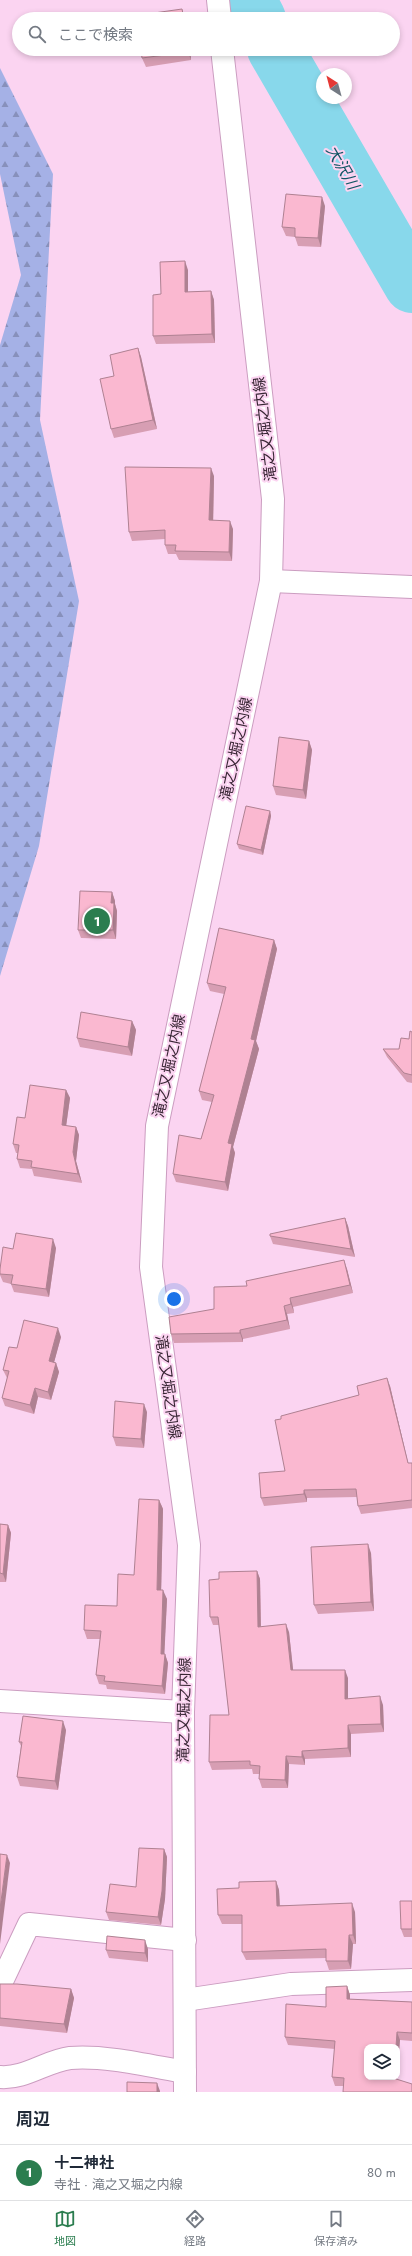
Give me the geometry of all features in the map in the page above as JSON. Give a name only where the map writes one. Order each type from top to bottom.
[{"type":"main road","points":[[218,0],[219,12]]},
{"type":"main road","name":"滝之又堀之内線","points":[[185,2082],[183,1712],[189,1545],[151,1267],[156,1126],[271,581],[274,498],[223,56]]},
{"type":"main road","points":[[271,581],[412,587]]},
{"type":"main road","points":[[0,1701],[183,1712]]},
{"type":"main road","points":[[0,1979],[3,1979],[29,1924],[185,1940]]},
{"type":"main road","points":[[185,2000],[291,1984],[412,1980]]},
{"type":"main road","points":[[0,2077],[12,2078],[69,2058],[115,2060],[185,2082]]},
{"type":"green space","points":[[0,68],[53,174],[40,420],[79,601],[39,846],[0,976],[0,345],[21,275],[0,174]]},
{"type":"building","points":[[182,9],[183,12],[161,12]]},
{"type":"building","points":[[142,56],[157,56],[142,58]]},
{"type":"building","points":[[286,194],[322,197],[318,238],[295,237],[295,228],[282,227]]},
{"type":"building","points":[[185,261],[185,292],[211,291],[212,334],[153,336],[153,295],[161,294],[160,262]]},
{"type":"building","points":[[138,348],[153,420],[111,429],[100,379],[114,376],[110,355]]},
{"type":"building","points":[[125,467],[211,468],[209,520],[230,521],[229,552],[175,551],[176,545],[165,545],[165,530],[129,532]]},
{"type":"building","points":[[279,737],[309,741],[303,790],[273,786]]},
{"type":"building","points":[[246,806],[270,811],[261,850],[237,844]]},
{"type":"building","points":[[80,891],[112,892],[111,903],[114,903],[113,930],[78,930]]},
{"type":"building","points":[[219,928],[274,940],[251,1039],[255,1040],[228,1143],[232,1144],[225,1182],[173,1174],[179,1135],[201,1139],[214,1095],[199,1091],[226,987],[207,983]]},
{"type":"building","points":[[81,1012],[132,1021],[128,1047],[77,1038]]},
{"type":"building","points":[[410,1031],[412,1032],[412,1075],[404,1073],[383,1049],[399,1049],[401,1038],[409,1039]]},
{"type":"building","points":[[30,1085],[66,1090],[62,1125],[76,1127],[73,1152],[78,1174],[31,1167],[32,1161],[17,1159],[19,1145],[13,1144],[17,1117],[25,1118]]},
{"type":"building","points":[[345,1218],[351,1249],[270,1236],[270,1234]]},
{"type":"building","points":[[16,1233],[53,1239],[46,1289],[11,1284],[13,1275],[0,1274],[3,1247],[13,1249]]},
{"type":"building","points":[[344,1260],[350,1285],[290,1298],[291,1304],[284,1306],[287,1320],[240,1330],[240,1333],[171,1334],[169,1317],[214,1309],[214,1287],[247,1286],[246,1281]]},
{"type":"building","points":[[24,1320],[58,1328],[49,1361],[56,1363],[48,1392],[35,1388],[30,1405],[2,1398],[9,1371],[3,1370],[9,1347],[17,1348]]},
{"type":"building","points":[[387,1378],[408,1463],[412,1463],[412,1500],[358,1506],[356,1489],[304,1490],[304,1494],[261,1498],[259,1473],[285,1471],[275,1420],[281,1419],[281,1416],[359,1395],[357,1386]]},
{"type":"building","points":[[115,1401],[144,1404],[141,1439],[113,1437]]},
{"type":"building","points":[[139,1499],[159,1500],[157,1590],[163,1590],[161,1654],[165,1654],[162,1686],[104,1681],[105,1676],[96,1675],[101,1631],[84,1630],[85,1605],[117,1606],[118,1574],[134,1575]]},
{"type":"building","points":[[0,1524],[8,1525],[3,1574],[0,1573]]},
{"type":"building","points":[[368,1544],[371,1602],[314,1605],[311,1547]]},
{"type":"building","points":[[257,1571],[258,1627],[286,1624],[291,1670],[345,1670],[345,1699],[380,1696],[381,1724],[348,1725],[348,1748],[302,1751],[302,1757],[286,1756],[285,1780],[259,1779],[260,1766],[250,1765],[250,1761],[209,1762],[210,1715],[229,1715],[218,1617],[210,1617],[209,1580],[219,1579],[219,1572]]},
{"type":"building","points":[[23,1716],[63,1721],[55,1781],[17,1777],[22,1742],[19,1742]]},
{"type":"building","points":[[139,1848],[164,1849],[162,1891],[158,1917],[106,1912],[110,1884],[136,1887]]},
{"type":"building","points":[[0,1854],[7,1855],[0,1909]]},
{"type":"building","points":[[276,1881],[277,1906],[352,1903],[353,1935],[349,1935],[348,1961],[326,1961],[326,1949],[242,1952],[242,1915],[218,1915],[217,1889],[239,1888],[239,1882]]},
{"type":"building","points":[[400,1901],[412,1901],[412,1929],[401,1929]]},
{"type":"building","points":[[107,1936],[145,1940],[145,1953],[106,1950]]},
{"type":"building","points":[[0,1984],[71,1989],[64,2024],[0,2018]]},
{"type":"building","points":[[347,1986],[347,1999],[412,2002],[412,2033],[397,2032],[396,2044],[364,2044],[364,2080],[399,2080],[412,2084],[412,2092],[343,2092],[344,2078],[332,2077],[335,2041],[285,2037],[286,2004],[326,2007],[326,1987]]},
{"type":"building","points":[[127,2082],[157,2083],[157,2092],[127,2092]]},
{"type":"waterway","name":"大沢川","points":[[248,0],[254,12]]},
{"type":"waterway","name":"大沢川","points":[[279,56],[412,285]]},
{"type":"place","name":"十二神社","points":[[97,921]]}]
